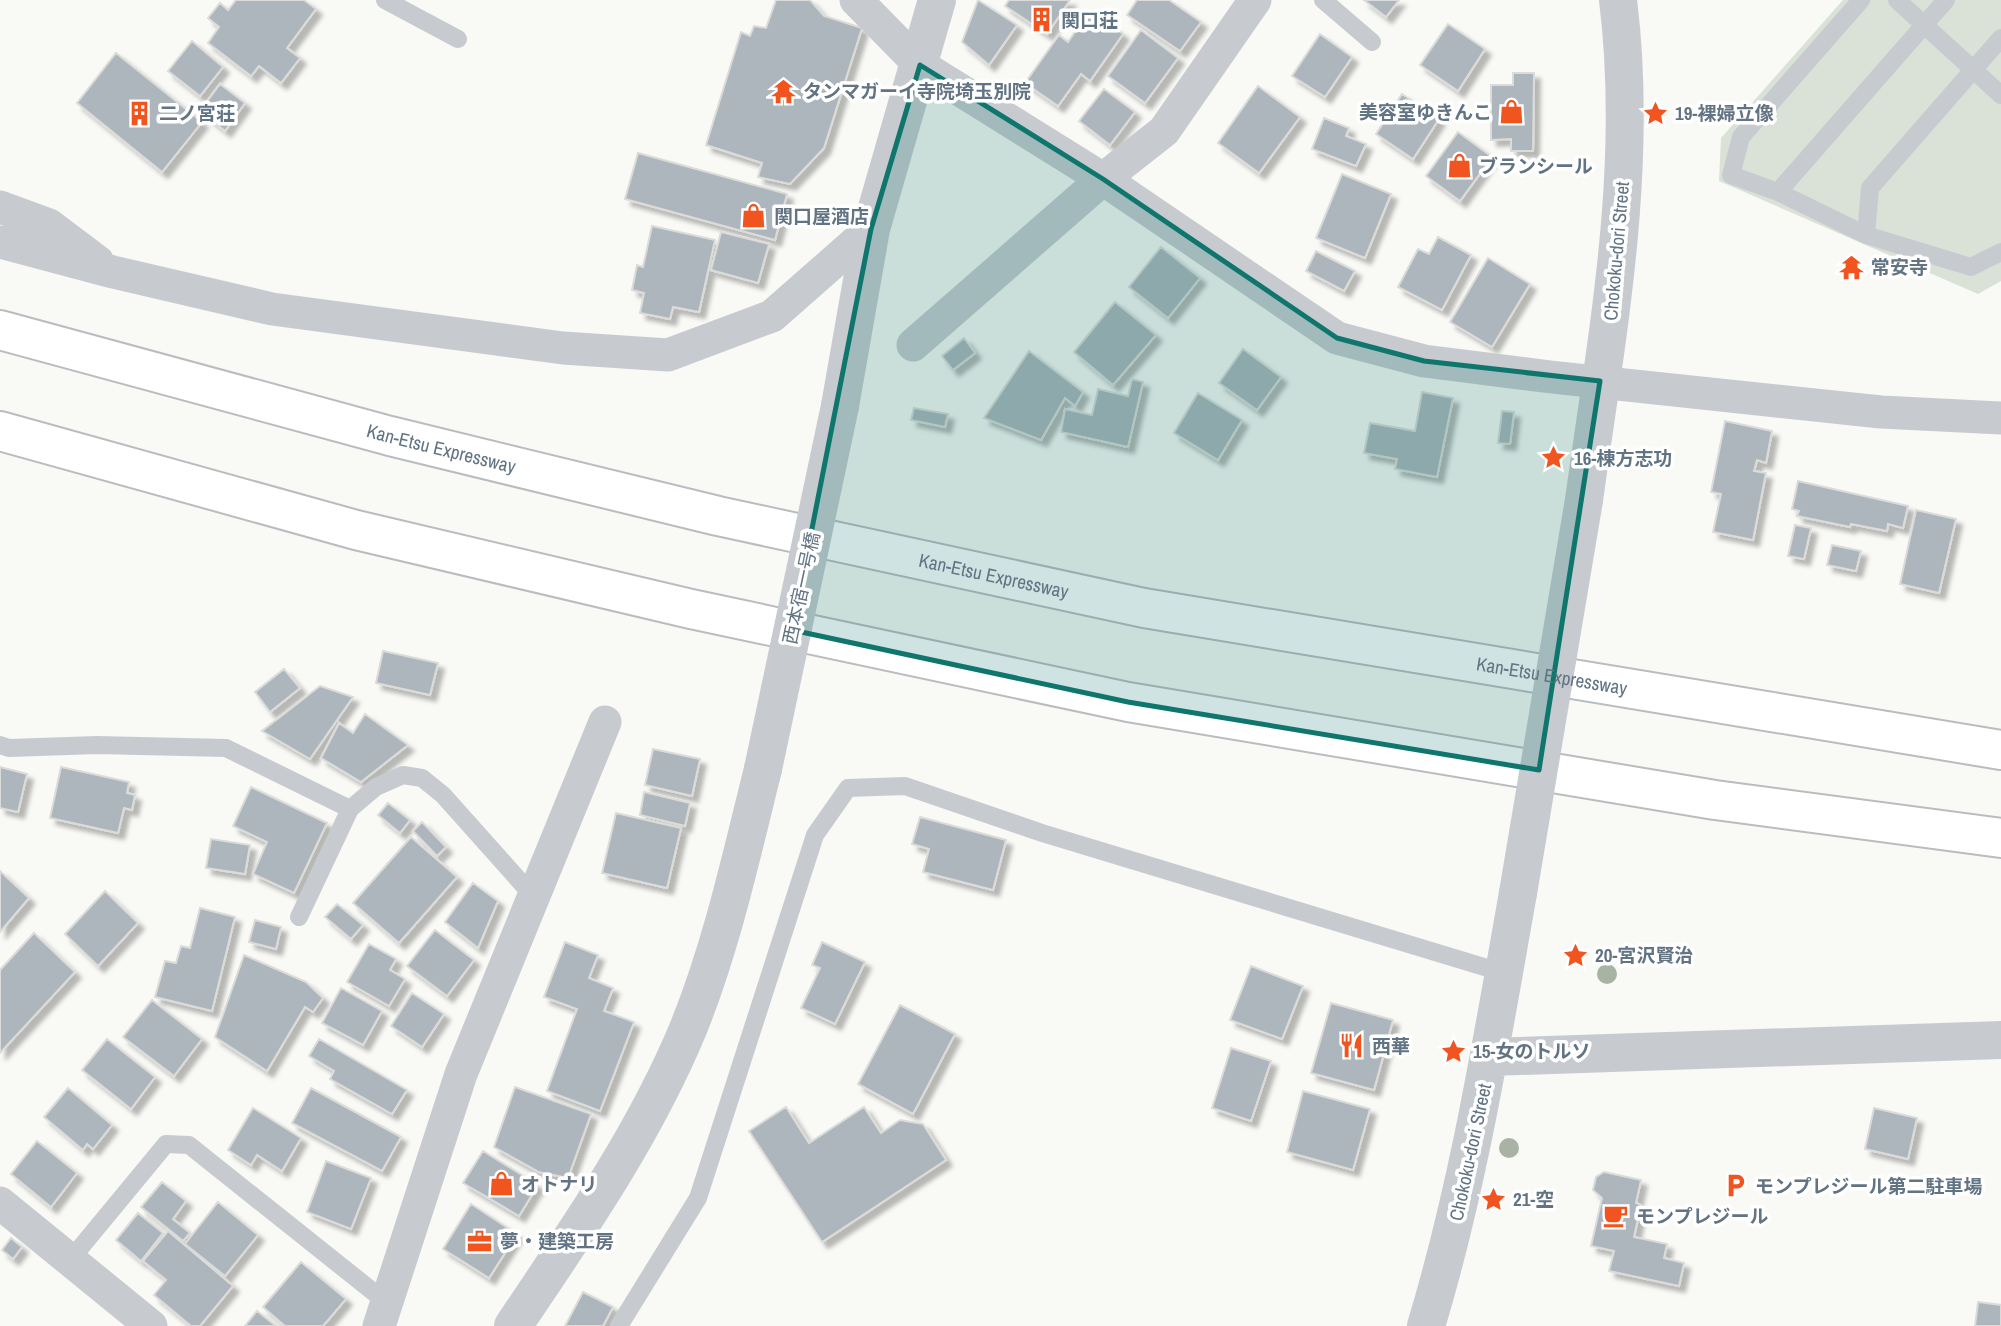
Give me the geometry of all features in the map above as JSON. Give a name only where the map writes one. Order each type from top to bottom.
[{"type":"highway","name":"Kan-Etsu Expressway","points":[[0,330],[390,436],[705,513],[1144,608],[2001,750]]},
{"type":"highway","points":[[0,431],[356,530],[691,609],[1128,702],[1715,800],[2001,838]]},
{"type":"street","points":[[856,0],[920,65],[1102,178],[1337,338],[1424,361],[1881,412],[1999,417]]},
{"type":"street","name":"西本宿一号橋","points":[[513,1326],[635,1137],[688,1030],[721,938],[762,769],[840,406],[871,229],[937,0]]},
{"type":"street","points":[[914,345],[1102,178],[1164,131],[1255,0]]},
{"type":"street","name":"Chokoku-dori Street","points":[[1426,1326],[1455,1220],[1490,1057],[1584,500],[1622,225],[1624,125],[1618,0]]},
{"type":"street","points":[[0,207],[49,225],[113,272]]},
{"type":"street","points":[[0,242],[113,272],[272,309],[563,348],[668,355],[772,316],[871,229]]},
{"type":"street","points":[[383,1314],[461,1074],[605,722]]},
{"type":"street","points":[[1490,1057],[2001,1040]]},
{"type":"street","points":[[0,1203],[150,1326]]},
{"type":"lane","points":[[385,0],[458,39]]},
{"type":"lane","points":[[1323,0],[1372,42]]},
{"type":"lane","points":[[1861,0],[1741,137],[1731,175],[1778,192],[1866,235],[1971,267],[2001,252]]},
{"type":"lane","points":[[1897,0],[2001,95]]},
{"type":"lane","points":[[1778,192],[1946,0]]},
{"type":"lane","points":[[1866,235],[1870,188],[2001,38]]},
{"type":"lane","points":[[0,746],[226,748],[349,809]]},
{"type":"lane","points":[[299,917],[349,809],[376,787],[403,775],[422,778],[443,795],[534,897]]},
{"type":"lane","points":[[619,1326],[698,1198],[815,835],[848,788],[905,786],[1042,833],[1504,973]]},
{"type":"lane","points":[[71,1259],[166,1144],[189,1145],[383,1314]]},
{"type":"highlighted area","points":[[920,65],[1103,179],[1337,338],[1424,361],[1600,381],[1539,770],[1128,702],[792,630],[871,229]]},
{"type":"shaded area","points":[[1843,0],[2001,0],[2001,281],[1978,294],[1719,181],[1721,138]]},
{"type":"building","points":[[236,0],[304,0],[316,9],[287,48],[300,58],[281,83],[259,66],[251,76],[208,43],[219,27],[208,18],[220,3],[228,10]]},
{"type":"building","name":"タンマガーイ寺院埼玉別院","points":[[776,0],[810,0],[824,16],[862,28],[824,148],[790,184],[758,177],[762,163],[706,145],[741,32],[750,36],[754,26],[766,28]]},
{"type":"building","points":[[978,0],[1017,25],[989,65],[962,42]]},
{"type":"building","name":"関口荘","points":[[1009,0],[1070,0],[1047,34],[1005,6]]},
{"type":"building","points":[[1137,0],[1169,0],[1201,22],[1180,51],[1127,15]]},
{"type":"building","points":[[1364,0],[1399,0],[1386,17]]},
{"type":"building","points":[[1090,10],[1123,34],[1090,81],[1081,74],[1058,106],[1025,83],[1059,35],[1068,42]]},
{"type":"building","points":[[1448,24],[1485,49],[1458,91],[1420,65]]},
{"type":"building","points":[[1141,30],[1178,58],[1145,103],[1108,76]]},
{"type":"building","points":[[1320,34],[1352,57],[1325,97],[1292,76]]},
{"type":"building","points":[[192,41],[223,67],[200,96],[168,71]]},
{"type":"building","name":"二ノ宮荘","points":[[116,53],[202,122],[162,172],[77,103]]},
{"type":"building","name":"美容室ゆきんこ","points":[[1513,73],[1534,73],[1533,151],[1511,151],[1511,139],[1491,140],[1491,85],[1513,85]]},
{"type":"building","points":[[220,84],[245,103],[225,131],[200,111]]},
{"type":"building","points":[[1258,86],[1300,117],[1259,173],[1218,143]]},
{"type":"building","points":[[1104,89],[1135,112],[1110,145],[1079,121]]},
{"type":"building","points":[[1402,94],[1439,119],[1413,159],[1376,134]]},
{"type":"building","points":[[1324,118],[1349,128],[1346,136],[1366,144],[1356,166],[1312,149]]},
{"type":"building","name":"ブランシール","points":[[1458,132],[1492,157],[1460,201],[1426,176]]},
{"type":"building","points":[[638,153],[787,194],[775,240],[625,199]]},
{"type":"building","points":[[1342,174],[1391,194],[1365,258],[1316,238]]},
{"type":"building","points":[[652,226],[715,240],[699,312],[673,307],[670,319],[640,313],[644,293],[632,290],[637,265],[643,267]]},
{"type":"building","points":[[721,232],[769,244],[758,283],[711,270]]},
{"type":"building","points":[[1438,237],[1471,255],[1442,310],[1398,287],[1418,249],[1429,254]]},
{"type":"building","points":[[1161,247],[1200,278],[1168,318],[1129,287]]},
{"type":"building","points":[[1316,251],[1355,271],[1344,291],[1306,271]]},
{"type":"building","points":[[1488,258],[1530,284],[1492,347],[1450,322]]},
{"type":"building","points":[[1115,302],[1156,335],[1113,385],[1074,352]]},
{"type":"building","points":[[964,338],[975,353],[953,370],[942,356]]},
{"type":"building","points":[[1243,349],[1281,377],[1257,410],[1219,383]]},
{"type":"building","points":[[1029,351],[1083,392],[1075,406],[1065,398],[1041,440],[984,418]]},
{"type":"building","points":[[1132,379],[1143,382],[1128,447],[1061,432],[1065,409],[1092,415],[1098,389],[1128,396]]},
{"type":"building","points":[[1422,392],[1453,398],[1437,477],[1395,469],[1397,459],[1364,453],[1370,423],[1415,431]]},
{"type":"building","points":[[1198,393],[1242,420],[1218,460],[1174,433]]},
{"type":"building","points":[[914,408],[948,414],[945,427],[911,420]]},
{"type":"building","points":[[1502,411],[1514,412],[1510,444],[1498,443]]},
{"type":"building","points":[[1725,421],[1772,431],[1766,463],[1757,460],[1754,471],[1766,473],[1753,540],[1713,532],[1721,494],[1711,492]]},
{"type":"building","points":[[1798,481],[1908,506],[1903,528],[1888,524],[1887,531],[1851,524],[1850,527],[1797,516],[1799,511],[1792,509]]},
{"type":"building","points":[[1916,510],[1956,519],[1939,593],[1900,584]]},
{"type":"building","points":[[1795,525],[1811,528],[1804,559],[1788,556]]},
{"type":"building","points":[[1832,545],[1861,551],[1856,571],[1827,565]]},
{"type":"building","points":[[383,651],[438,663],[430,695],[376,683]]},
{"type":"building","points":[[284,669],[300,688],[270,712],[255,692]]},
{"type":"building","points":[[320,686],[353,697],[310,759],[262,731]]},
{"type":"building","points":[[365,714],[408,745],[361,782],[321,758],[339,723],[353,733]]},
{"type":"building","points":[[653,749],[700,759],[692,796],[645,785]]},
{"type":"building","points":[[0,767],[27,774],[18,812],[0,808]]},
{"type":"building","points":[[61,767],[129,782],[127,793],[135,795],[132,810],[124,808],[118,833],[50,818]]},
{"type":"building","points":[[251,787],[327,823],[294,893],[253,874],[267,842],[233,826]]},
{"type":"building","points":[[644,792],[690,803],[685,826],[640,815]]},
{"type":"building","points":[[388,803],[410,820],[400,833],[378,815]]},
{"type":"building","points":[[616,813],[681,828],[667,888],[602,873]]},
{"type":"building","points":[[920,817],[1006,840],[993,890],[923,872],[929,849],[912,844]]},
{"type":"building","points":[[422,822],[446,847],[437,856],[413,831]]},
{"type":"building","points":[[411,837],[457,877],[399,943],[353,903]]},
{"type":"building","points":[[211,839],[250,845],[245,874],[206,868]]},
{"type":"building","points":[[0,871],[29,898],[0,932]]},
{"type":"building","points":[[473,883],[498,901],[478,948],[445,922]]},
{"type":"building","points":[[105,891],[138,923],[98,966],[65,934]]},
{"type":"building","points":[[337,904],[363,925],[351,939],[325,917]]},
{"type":"building","points":[[200,908],[235,917],[212,1011],[155,997],[165,961],[176,963],[181,946],[190,948]]},
{"type":"building","points":[[255,920],[281,927],[276,949],[249,942]]},
{"type":"building","points":[[435,930],[474,960],[447,996],[407,966]]},
{"type":"building","points":[[34,933],[75,972],[0,1053],[0,970]]},
{"type":"building","points":[[565,942],[598,955],[589,978],[613,988],[604,1011],[634,1022],[600,1111],[547,1091],[577,1009],[544,997]]},
{"type":"building","points":[[822,942],[865,962],[835,1024],[801,1008],[820,968],[812,965]]},
{"type":"building","points":[[369,944],[396,959],[390,970],[405,979],[389,1006],[347,982]]},
{"type":"building","points":[[244,955],[306,982],[323,998],[313,1012],[305,1007],[267,1071],[215,1037]]},
{"type":"building","points":[[1251,966],[1303,986],[1282,1039],[1230,1020]]},
{"type":"building","points":[[341,988],[382,1011],[363,1045],[322,1023]]},
{"type":"building","points":[[412,993],[444,1014],[422,1047],[391,1026]]},
{"type":"building","points":[[152,1000],[202,1039],[174,1076],[123,1037]]},
{"type":"building","points":[[1331,1003],[1393,1020],[1374,1090],[1311,1073]]},
{"type":"building","points":[[900,1005],[955,1034],[913,1114],[858,1084]]},
{"type":"building","points":[[107,1039],[155,1077],[131,1109],[82,1070]]},
{"type":"building","points":[[319,1039],[407,1090],[392,1114],[330,1079],[334,1071],[309,1056]]},
{"type":"building","points":[[1231,1048],[1271,1061],[1251,1121],[1212,1108]]},
{"type":"building","points":[[515,1087],[591,1114],[568,1178],[539,1172],[494,1147]]},
{"type":"building","points":[[68,1088],[112,1125],[93,1149],[87,1144],[83,1150],[44,1117]]},
{"type":"building","points":[[311,1088],[401,1137],[382,1171],[292,1123]]},
{"type":"building","points":[[1303,1091],[1370,1109],[1353,1170],[1287,1152]]},
{"type":"building","points":[[786,1107],[809,1143],[864,1107],[881,1133],[900,1120],[923,1124],[946,1160],[822,1242],[749,1131]]},
{"type":"building","points":[[253,1108],[301,1138],[282,1171],[257,1155],[251,1165],[228,1150]]},
{"type":"building","points":[[1874,1108],[1917,1118],[1908,1159],[1865,1149]]},
{"type":"building","points":[[37,1141],[77,1173],[51,1207],[11,1174]]},
{"type":"building","name":"オトナリ","points":[[483,1151],[538,1185],[519,1216],[463,1183]]},
{"type":"building","points":[[326,1161],[371,1178],[351,1229],[307,1212]]},
{"type":"building","points":[[1604,1172],[1641,1180],[1636,1203],[1641,1205],[1634,1237],[1667,1244],[1664,1258],[1684,1263],[1679,1286],[1609,1271],[1614,1251],[1591,1246],[1602,1198],[1593,1190],[1596,1177]]},
{"type":"building","points":[[162,1182],[186,1201],[173,1219],[190,1233],[183,1241],[141,1207]]},
{"type":"building","points":[[218,1202],[258,1235],[225,1276],[185,1244]]},
{"type":"building","name":"夢・建築工房","points":[[471,1204],[517,1234],[489,1278],[443,1249]]},
{"type":"building","points":[[138,1213],[163,1233],[141,1261],[116,1240]]},
{"type":"building","points":[[168,1231],[233,1286],[200,1326],[191,1326],[154,1295],[166,1280],[143,1261]]},
{"type":"building","points":[[11,1238],[22,1247],[13,1259],[2,1250]]},
{"type":"building","points":[[301,1262],[346,1299],[323,1326],[285,1326],[263,1307]]},
{"type":"building","points":[[583,1292],[613,1307],[603,1326],[565,1326]]},
{"type":"building","points":[[1978,1302],[2001,1305],[2001,1326],[1975,1326]]},
{"type":"building","points":[[257,1311],[276,1326],[245,1326]]},
{"type":"place","name":"関口荘","points":[[1041,20]]},
{"type":"place","name":"タンマガーイ寺院埼玉別院","points":[[783,91]]},
{"type":"place","name":"美容室ゆきんこ","points":[[1512,112]]},
{"type":"place","name":"二ノ宮荘","points":[[139,113]]},
{"type":"place","name":"19-裸婦立像","points":[[1655,113]]},
{"type":"place","name":"ブランシール","points":[[1459,166]]},
{"type":"place","name":"関口屋酒店","points":[[754,216]]},
{"type":"place","name":"常安寺","points":[[1851,267]]},
{"type":"place","name":"16-棟方志功","points":[[1554,458]]},
{"type":"place","name":"20-宮沢賢治","points":[[1575,955]]},
{"type":"place","name":"西華","points":[[1352,1046]]},
{"type":"place","name":"15-女のトルソ","points":[[1453,1051]]},
{"type":"place","name":"オトナリ","points":[[501,1184]]},
{"type":"place","name":"モンプレジール第二駐車場","points":[[1735,1186]]},
{"type":"place","name":"21-空","points":[[1493,1199]]},
{"type":"place","name":"モンプレジール","points":[[1616,1216]]},
{"type":"place","name":"夢・建築工房","points":[[480,1241]]}]
